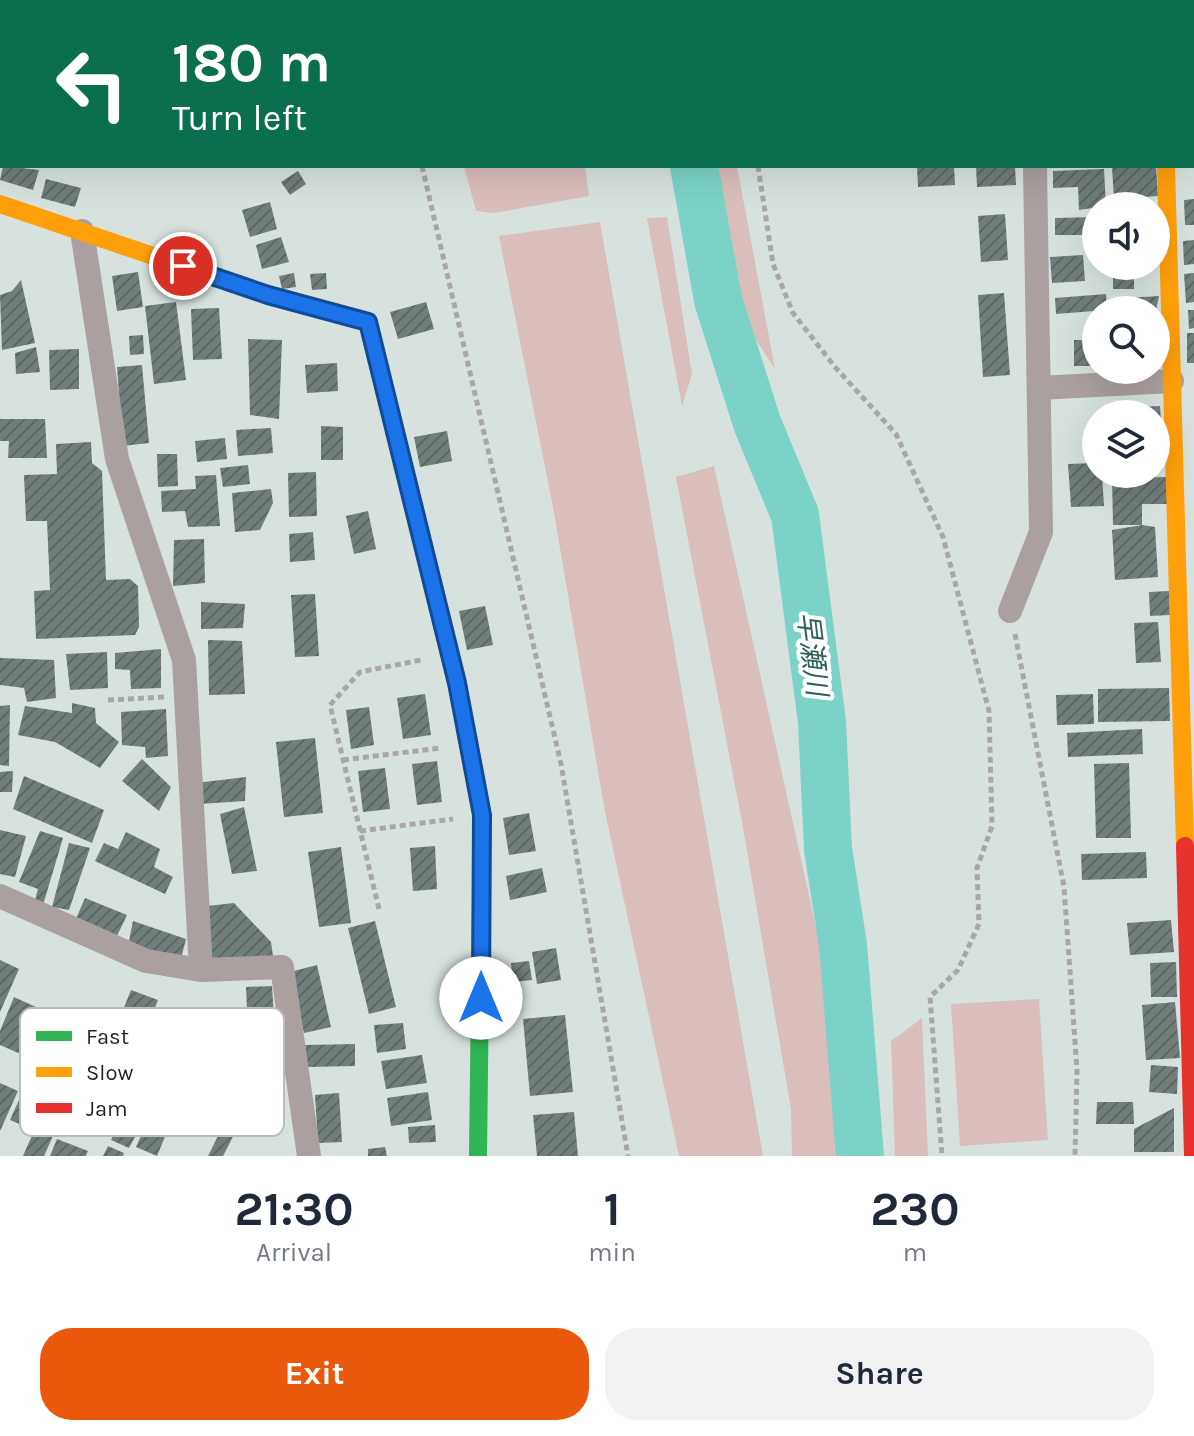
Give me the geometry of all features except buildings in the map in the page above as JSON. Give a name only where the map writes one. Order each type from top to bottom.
[{"type":"street","points":[[1010,611],[1041,532],[1035,168]]},
{"type":"street","points":[[1166,168],[1172,381],[1185,510],[1193,1156]]},
{"type":"street","points":[[0,204],[268,295],[368,322],[450,655],[482,815],[478,1156]]},
{"type":"street","points":[[82,231],[117,459],[184,660],[201,970]]},
{"type":"street","points":[[1039,388],[1172,381]]},
{"type":"street","points":[[0,896],[146,961],[201,970],[282,967],[309,1156]]},
{"type":"path","points":[[422,168],[561,764],[628,1156]]},
{"type":"path","points":[[758,168],[773,264],[793,313],[835,367],[896,434],[943,537],[989,711],[992,826],[977,868],[979,924],[958,970],[930,997],[942,1156]]},
{"type":"path","points":[[1010,611],[1064,887],[1077,1070],[1075,1156]]},
{"type":"path","points":[[379,909],[330,705],[360,672],[450,655]]},
{"type":"path","points":[[108,700],[186,696]]},
{"type":"path","points":[[343,760],[469,745]]},
{"type":"path","points":[[360,831],[482,815]]},
{"type":"shaded area","points":[[465,168],[585,168],[589,196],[494,213],[476,211]]},
{"type":"shaded area","points":[[710,168],[737,168],[775,369],[742,319],[727,285]]},
{"type":"shaded area","points":[[667,217],[692,374],[682,406],[647,218]]},
{"type":"shaded area","points":[[600,222],[763,1156],[679,1156],[605,812],[553,507],[499,236]]},
{"type":"shaded area","points":[[714,466],[837,1022],[836,1156],[792,1156],[791,1109],[742,822],[676,477]]},
{"type":"shaded area","points":[[1039,999],[1048,1140],[960,1146],[951,1004]]},
{"type":"shaded area","points":[[922,1018],[928,1156],[895,1156],[891,1041]]},
{"type":"waterway","name":"早瀬川","points":[[694,168],[718,300],[757,423],[795,515],[822,722],[828,849],[843,945],[860,1156]]},
{"type":"traffic: fast","points":[[432,582],[457,683],[482,815],[478,1156]]},
{"type":"traffic: slow","points":[[1166,168],[1185,846]]},
{"type":"traffic: slow","points":[[0,204],[268,295],[368,322],[432,582]]},
{"type":"traffic: jam","points":[[1185,846],[1193,1156]]},
{"type":"route","points":[[183,266],[268,295],[368,322],[457,683],[482,815],[481,998]]}]
